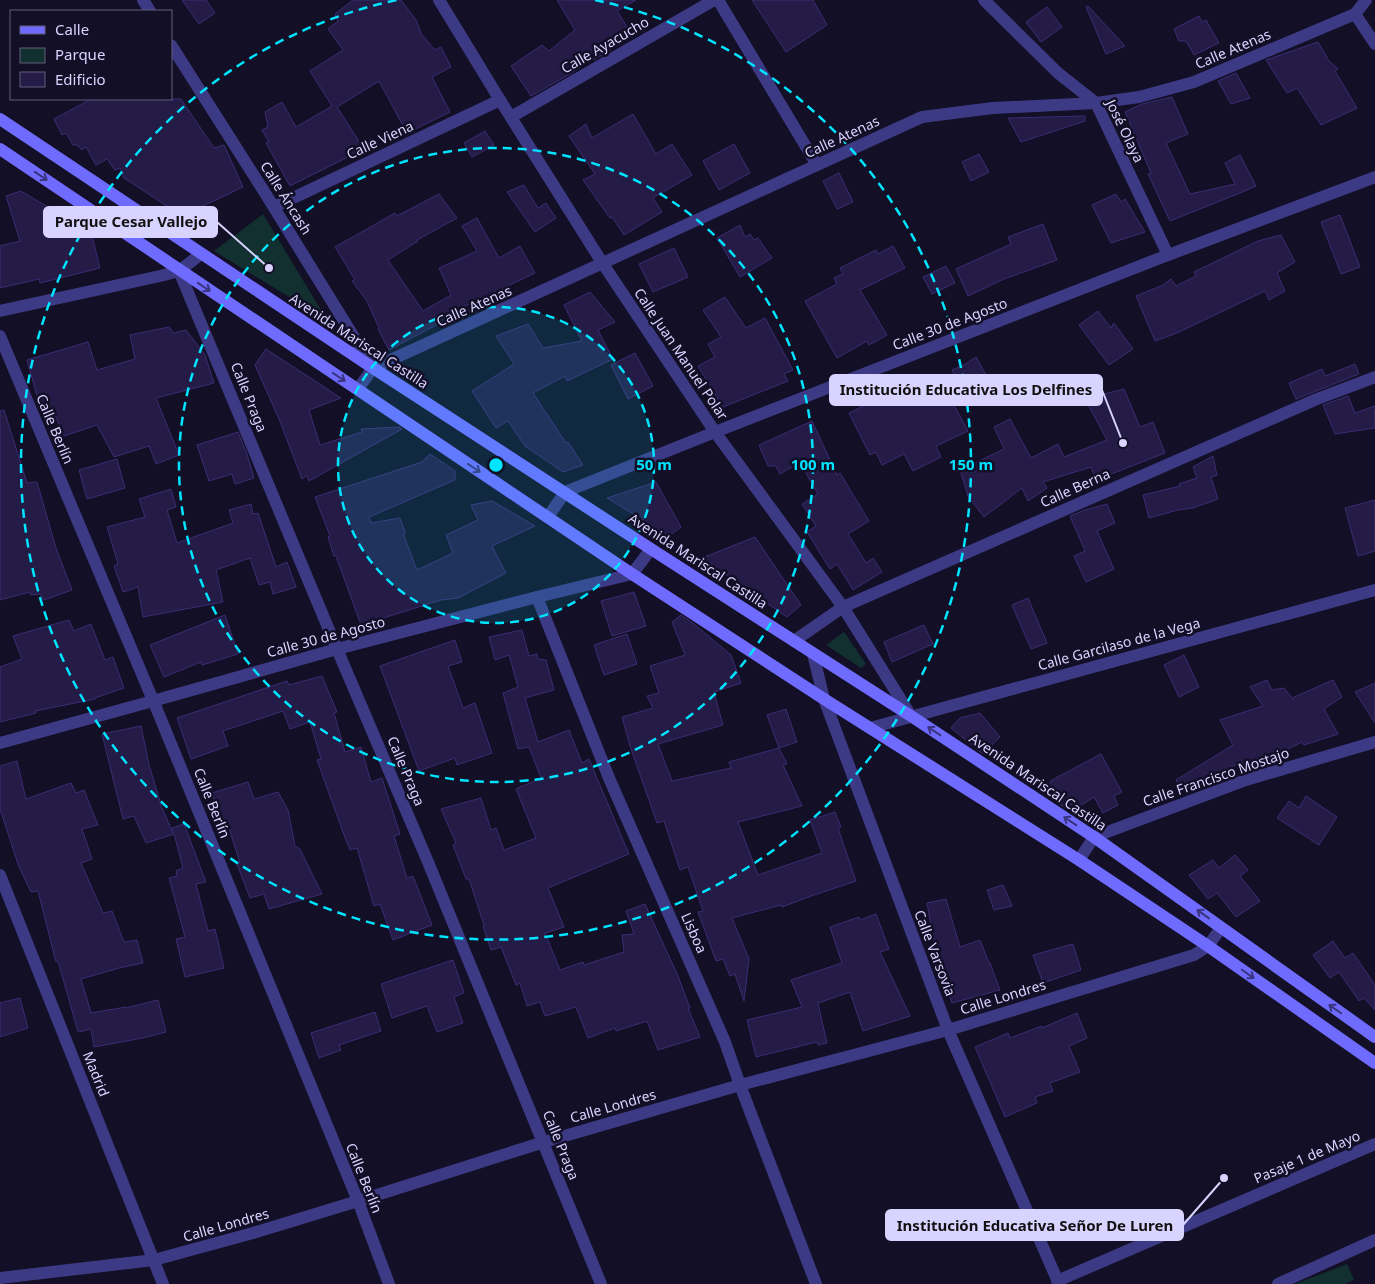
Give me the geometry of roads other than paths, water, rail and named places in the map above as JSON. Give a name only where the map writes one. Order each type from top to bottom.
[{"type":"main road","name":"Avenida Mariscal Castilla","points":[[0,119],[373,368],[911,716],[1094,837],[1375,1037]]},
{"type":"main road","points":[[0,149],[632,574],[824,699],[1079,860],[1208,946],[1375,1063]]},
{"type":"street","name":"Calle Juan Manuel Polar","points":[[439,0],[603,264],[715,432],[843,607],[911,716]]},
{"type":"street","name":"Calle Ayacucho","points":[[510,117],[716,0]]},
{"type":"street","points":[[716,0],[817,165]]},
{"type":"street","name":"José Olaya","points":[[984,0],[1058,74],[1096,103],[1168,255]]},
{"type":"street","points":[[1366,0],[1356,14],[1375,44]]},
{"type":"street","name":"Calle Atenas","points":[[373,368],[922,117],[993,108],[1096,103],[1139,97],[1194,82],[1356,14]]},
{"type":"street","name":"Calle Áncash","points":[[172,47],[373,368]]},
{"type":"street","name":"Calle Viena","points":[[274,208],[500,100]]},
{"type":"street","name":"Calle 30 de Agosto","points":[[565,492],[1168,255],[1375,177]]},
{"type":"street","points":[[0,311],[179,271],[201,254]]},
{"type":"street","name":"Calle Praga","points":[[179,271],[428,862],[601,1284]]},
{"type":"street","name":"Calle Berlín","points":[[0,336],[153,701],[358,1201],[389,1284]]},
{"type":"street","points":[[358,389],[373,368]]},
{"type":"street","name":"Calle Berna","points":[[794,641],[843,607],[1317,399],[1375,377]]},
{"type":"street","points":[[548,518],[565,492]]},
{"type":"street","points":[[632,574],[651,549]]},
{"type":"street","name":"Calle 30 de Agosto","points":[[0,743],[337,649],[632,574]]},
{"type":"street","name":"Calle Garcilaso de la Vega","points":[[870,728],[1375,590]]},
{"type":"street","name":"Lisboa","points":[[537,597],[609,778],[726,1042],[740,1085],[816,1284]]},
{"type":"street","name":"Calle Varsovia","points":[[814,654],[824,699],[948,1030],[1058,1282]]},
{"type":"street","name":"Calle Francisco Mostajo","points":[[1094,837],[1246,780],[1375,742]]},
{"type":"street","points":[[1079,860],[1094,837]]},
{"type":"street","name":"Madrid","points":[[0,875],[163,1284]]},
{"type":"street","name":"Calle Londres","points":[[0,1278],[154,1260],[253,1233],[544,1142],[740,1085],[948,1030],[1194,955],[1208,946],[1221,928]]},
{"type":"street","name":"Pasaje 1 de Mayo","points":[[1058,1282],[1375,1144]]},
{"type":"street","points":[[1278,1284],[1375,1240]]},
{"type":"place","name":"Parque Cesar Vallejo","points":[[269,268]]},
{"type":"place","name":"Institución Educativa Los Delfines","points":[[1123,443]]},
{"type":"place","name":"Institución Educativa Señor De Luren","points":[[1224,1178]]}]
